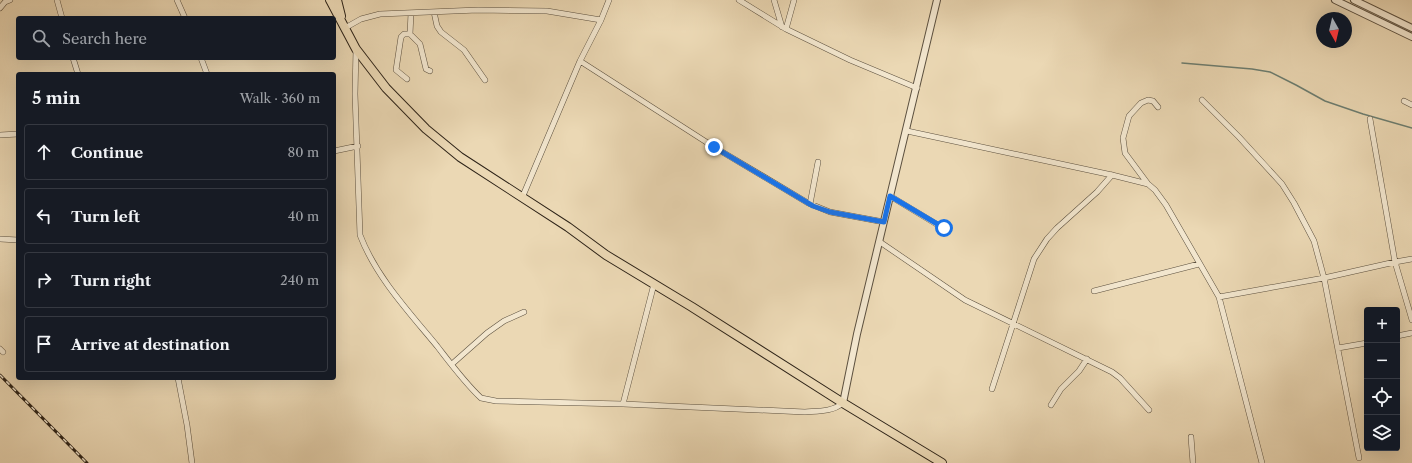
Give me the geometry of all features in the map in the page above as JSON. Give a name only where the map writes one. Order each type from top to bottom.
[{"type":"main road","points":[[330,0],[356,49],[386,88],[426,129],[460,157],[568,227],[606,255],[942,463]]},
{"type":"main road","points":[[337,0],[343,24]]},
{"type":"street","points":[[0,8],[5,2],[10,0]]},
{"type":"street","points":[[57,0],[61,16]]},
{"type":"street","points":[[177,0],[184,16]]},
{"type":"street","points":[[522,198],[580,61],[601,20],[609,0]]},
{"type":"street","points":[[739,0],[784,28],[850,60],[917,88]]},
{"type":"street","points":[[774,0],[784,28]]},
{"type":"street","points":[[784,28],[794,0]]},
{"type":"street","points":[[356,49],[355,94],[358,146],[359,230],[363,243],[369,256],[382,276],[405,307],[481,398],[491,401],[623,404],[805,412],[828,410],[843,403],[857,334],[937,0]]},
{"type":"street","points":[[1335,0],[1412,37]]},
{"type":"street","points":[[1354,0],[1412,28]]},
{"type":"street","points":[[343,24],[380,14],[478,10],[547,11],[601,20]]},
{"type":"street","points":[[434,12],[437,26],[441,32],[464,50],[485,80]]},
{"type":"street","points":[[410,34],[412,13]]},
{"type":"street","points":[[407,79],[396,70],[401,37],[404,34],[410,34],[420,44],[426,69],[430,71]]},
{"type":"street","points":[[74,60],[76,72]]},
{"type":"street","points":[[202,60],[206,72]]},
{"type":"street","points":[[580,61],[708,143],[810,204],[830,212],[884,222]]},
{"type":"street","points":[[1158,107],[1153,101],[1148,100],[1141,104],[1129,116],[1123,138],[1125,153],[1166,205],[1219,297],[1262,463]]},
{"type":"street","points":[[1202,100],[1239,137],[1282,184],[1314,241],[1324,278],[1359,458]]},
{"type":"street","points":[[1404,101],[1412,105]]},
{"type":"street","points":[[1370,119],[1395,262],[1412,320]]},
{"type":"street","points":[[906,131],[1148,184]]},
{"type":"street","points":[[0,135],[16,134]]},
{"type":"street","points":[[336,151],[358,146]]},
{"type":"street","points":[[810,204],[818,162]]},
{"type":"street","points":[[992,389],[1034,259],[1057,228],[1097,192],[1112,175]]},
{"type":"street","points":[[890,196],[944,228]]},
{"type":"street","points":[[0,239],[16,240]]},
{"type":"street","points":[[880,242],[964,300],[1112,372],[1120,378],[1149,410]]},
{"type":"street","points":[[1219,297],[1324,278],[1412,259]]},
{"type":"street","points":[[1094,291],[1199,264]]},
{"type":"street","points":[[623,404],[654,284]]},
{"type":"street","points":[[452,364],[487,333],[504,321],[524,312]]},
{"type":"street","points":[[1400,335],[1412,333]]},
{"type":"street","points":[[1338,348],[1364,343]]},
{"type":"street","points":[[1051,405],[1061,389],[1079,371],[1087,359]]},
{"type":"street","points":[[178,380],[187,425],[192,463]]},
{"type":"street","points":[[1191,437],[1193,463]]},
{"type":"waterway","points":[[1182,63],[1270,72],[1325,101],[1412,128]]},
{"type":"railway","points":[[0,375],[87,463]]},
{"type":"route","points":[[714,147],[808,204],[830,212],[884,222],[890,196],[944,228]]}]
